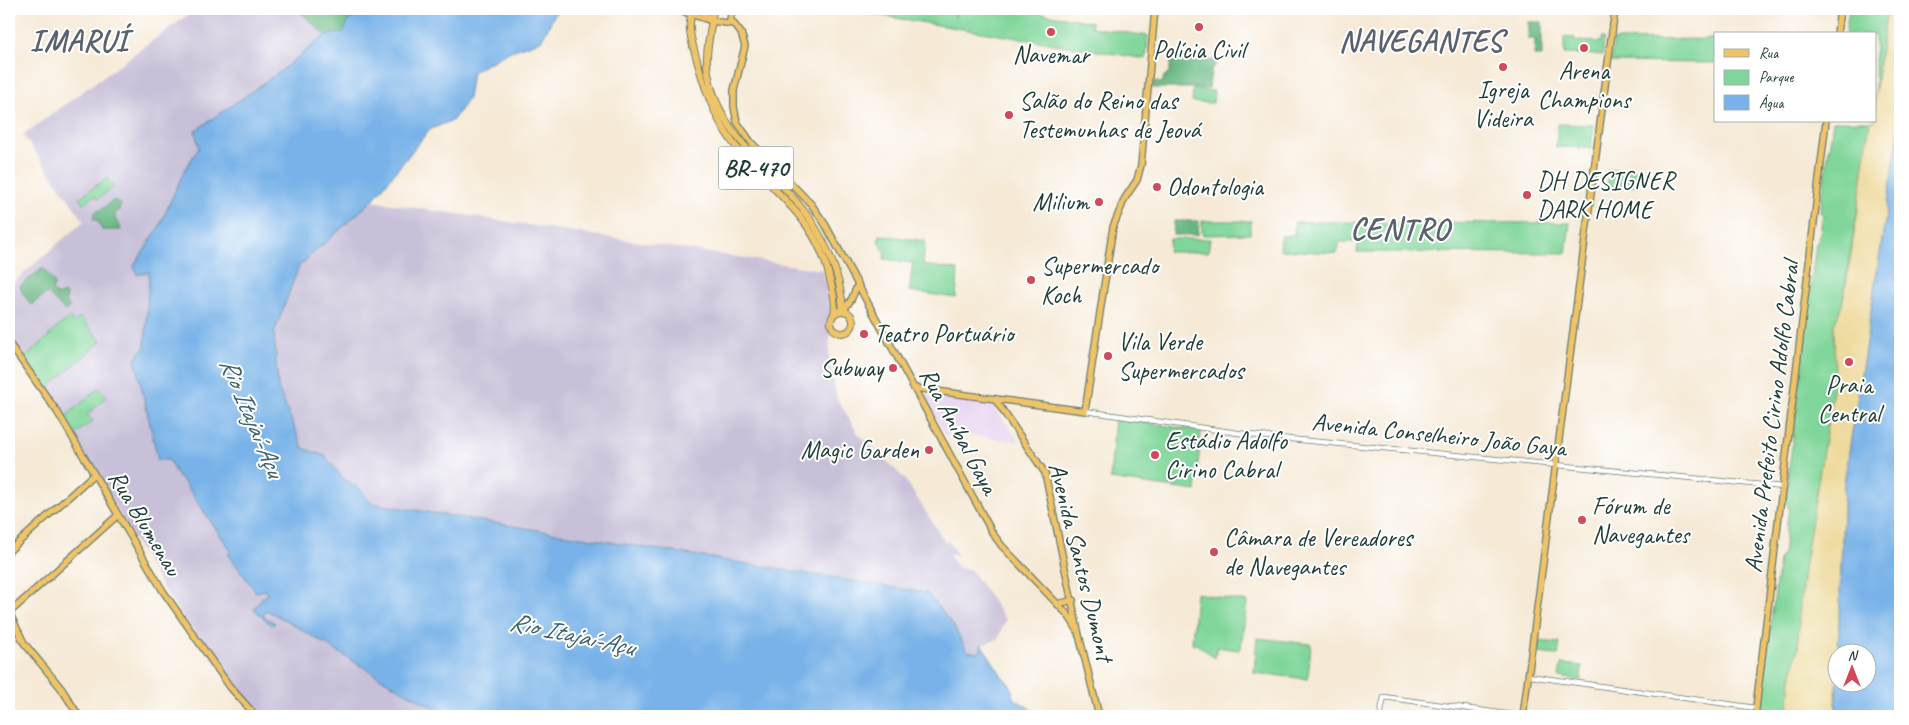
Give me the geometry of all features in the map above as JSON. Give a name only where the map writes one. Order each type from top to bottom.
[{"type":"highway","points":[[699,9],[712,21]]},
{"type":"highway","name":"BR-470","points":[[713,9],[706,65],[711,88],[729,127],[740,142],[791,195],[815,227],[828,251],[835,271],[843,311]]},
{"type":"highway","name":"BR-470","points":[[692,12],[689,28],[694,50],[709,98],[718,119],[739,151],[786,200],[814,237],[829,274],[834,300],[834,314]]},
{"type":"highway","points":[[843,311],[850,314],[853,320],[851,328],[845,333],[836,332],[831,327],[831,319],[834,314],[843,311]]},
{"type":"main road","points":[[679,9],[692,12],[712,21],[735,25]]},
{"type":"main road","points":[[735,25],[730,16],[736,9]]},
{"type":"main road","points":[[1085,411],[1113,227],[1118,213],[1137,180],[1140,170],[1156,9]]},
{"type":"main road","points":[[1522,716],[1615,9]]},
{"type":"main road","points":[[1837,32],[1840,9]]},
{"type":"main road","name":"Rua Aníbal Gaya","points":[[735,25],[741,33],[745,46],[734,90],[734,107],[737,122],[751,142],[814,208],[825,224],[993,534],[1002,546],[1068,615],[1078,631]]},
{"type":"main road","name":"Avenida Prefeito Cirino Adolfo Cabral","points":[[1755,716],[1826,122]]},
{"type":"main road","points":[[843,311],[851,300],[858,284]]},
{"type":"main road","name":"Rua Blumenau","points":[[9,343],[58,414],[163,590],[230,687],[256,716]]},
{"type":"main road","name":"Avenida Conselheiro João Gaya","points":[[914,388],[1085,411]]},
{"type":"main road","name":"Avenida Santos Dumont","points":[[995,399],[1046,473],[1078,631],[1099,716]]},
{"type":"main road","points":[[9,551],[94,474]]},
{"type":"main road","points":[[79,716],[58,684],[24,643],[9,612],[118,516]]},
{"type":"main road","points":[[1058,604],[1073,600]]},
{"type":"street","name":"Avenida Conselheiro João Gaya","points":[[1085,411],[1259,436],[1783,487]]},
{"type":"street","points":[[1528,676],[1756,708]]},
{"type":"street","points":[[1380,716],[1384,697],[1522,716]]},
{"type":"shaded area","points":[[196,9],[297,9],[326,35],[279,73],[233,104],[185,169],[159,227],[134,266],[149,272],[145,347],[169,459],[178,478],[181,477],[232,551],[228,554],[268,594],[261,599],[263,616],[266,610],[289,622],[384,680],[448,716],[260,716],[227,679],[164,590],[55,405],[9,340],[9,286],[84,221],[23,135]]},
{"type":"shaded area","points":[[372,201],[822,270],[831,310],[829,362],[837,399],[859,435],[904,478],[945,542],[949,542],[957,555],[949,555],[954,563],[961,569],[970,569],[1006,620],[998,639],[982,645],[979,653],[967,651],[953,625],[927,593],[371,503],[361,490],[342,477],[325,456],[303,448],[278,388],[274,333],[299,266]]},
{"type":"shaded area","points":[[928,394],[990,403],[1020,442],[953,432],[945,436],[925,397]]},
{"type":"green space","points":[[297,9],[372,9],[349,20],[344,33],[326,35]]},
{"type":"green space","name":"Navemar","points":[[840,9],[955,9],[955,17],[957,9],[1017,9],[1092,22],[1091,27],[1148,36],[1146,59]]},
{"type":"green space","points":[[1849,9],[1887,9],[1876,86],[1876,32],[1845,32]]},
{"type":"green space","points":[[1528,22],[1542,22],[1542,56],[1534,56],[1535,39],[1528,39]]},
{"type":"green space","name":"Arena Champions","points":[[1564,37],[1575,38],[1575,41],[1601,42],[1601,38],[1604,38],[1603,55],[1564,54]]},
{"type":"green space","points":[[1714,39],[1714,63],[1610,62],[1614,40]]},
{"type":"green space","points":[[1215,60],[1216,64],[1211,71],[1209,88],[1152,88],[1154,82],[1162,83],[1164,76],[1169,74],[1171,61]]},
{"type":"green space","points":[[1193,89],[1214,91],[1213,103],[1192,102]]},
{"type":"green space","points":[[1833,122],[1870,122],[1842,305],[1834,325],[1835,377],[1805,563],[1799,615],[1798,648],[1791,680],[1788,716],[1761,716],[1779,560],[1783,554],[1789,507],[1785,503],[1816,243],[1819,240],[1823,215],[1820,212]]},
{"type":"green space","points":[[1558,124],[1594,125],[1591,148],[1556,147]]},
{"type":"green space","points":[[1608,170],[1639,170],[1640,180],[1635,179],[1634,186],[1607,188]]},
{"type":"green space","points":[[107,178],[114,187],[98,199],[95,195],[83,204],[79,198]]},
{"type":"green space","points":[[114,200],[121,204],[115,214],[115,219],[121,230],[102,230],[98,221],[93,219],[95,212]]},
{"type":"green space","points":[[1174,221],[1199,221],[1198,235],[1173,235]]},
{"type":"green space","points":[[1202,221],[1251,221],[1250,234],[1202,235]]},
{"type":"green space","points":[[1295,222],[1570,223],[1566,253],[1357,252],[1358,242],[1339,242],[1337,253],[1280,250],[1281,236],[1294,235]]},
{"type":"green space","points":[[880,235],[925,241],[923,265],[958,270],[956,298],[909,291],[913,263],[884,259],[885,252],[878,242]]},
{"type":"green space","points":[[1170,239],[1210,239],[1208,252],[1168,252]]},
{"type":"green space","points":[[43,268],[55,284],[52,289],[57,296],[64,293],[67,297],[65,301],[70,307],[65,311],[47,293],[31,305],[22,292],[20,286]]},
{"type":"green space","points":[[69,317],[74,323],[80,317],[101,341],[47,389],[25,358]]},
{"type":"green space","points":[[99,388],[107,396],[87,415],[93,421],[74,435],[64,418]]},
{"type":"green space","name":"Estádio Adolfo Cirino Cabral","points":[[1115,418],[1201,431],[1196,491],[1110,479]]},
{"type":"green space","points":[[1196,593],[1247,602],[1239,650],[1217,647],[1215,658],[1198,645],[1192,643]]},
{"type":"green space","points":[[1257,638],[1311,644],[1308,679],[1254,673]]},
{"type":"green space","points":[[1537,641],[1560,643],[1558,655],[1536,653]]},
{"type":"green space","points":[[1561,664],[1582,666],[1581,680],[1559,677]]},
{"type":"sand","name":"Praia Central","points":[[1887,9],[1900,9],[1900,124],[1844,484],[1838,642],[1826,642],[1826,692],[1836,692],[1836,716],[1788,716],[1791,680],[1798,648],[1799,615],[1805,563],[1835,377],[1834,325],[1842,305],[1846,285],[1870,122],[1876,122],[1876,86]]},
{"type":"water","name":"Rio Itajaí-Açu","points":[[372,9],[562,9],[555,14],[541,41],[511,51],[472,72],[468,99],[453,120],[429,130],[372,201],[299,266],[274,333],[278,388],[303,448],[325,456],[342,477],[361,490],[371,503],[927,593],[953,625],[967,651],[979,653],[982,645],[1010,685],[1015,699],[1032,710],[1035,716],[448,716],[266,610],[263,616],[275,623],[271,625],[254,609],[261,599],[268,594],[265,590],[256,592],[228,554],[231,551],[181,478],[178,478],[169,460],[158,460],[135,359],[145,347],[149,272],[137,275],[134,266],[159,227],[185,169],[199,148],[195,131],[278,73],[326,35],[344,32],[349,20]]},
{"type":"water","points":[[1900,124],[1900,716],[1836,716],[1837,692],[1876,692],[1876,642],[1838,642],[1844,484]]},
{"type":"place","name":"Polícia Civil","points":[[1199,27]]},
{"type":"place","name":"Navemar","points":[[1051,32]]},
{"type":"place","name":"Arena Champions","points":[[1584,48]]},
{"type":"place","name":"Igreja Videira","points":[[1503,67]]},
{"type":"place","name":"Salão do Reino das Testemunhas de Jeová","points":[[1009,115]]},
{"type":"place","name":"Odontologia","points":[[1157,187]]},
{"type":"place","name":"DH DESIGNER DARK HOME","points":[[1527,195]]},
{"type":"place","name":"Milium","points":[[1099,202]]},
{"type":"place","name":"Supermercado Koch","points":[[1031,280]]},
{"type":"place","name":"Teatro Portuário","points":[[864,334]]},
{"type":"place","name":"Vila Verde Supermercados","points":[[1108,356]]},
{"type":"place","name":"Praia Central","points":[[1849,362]]},
{"type":"place","name":"Subway","points":[[893,368]]},
{"type":"place","name":"Magic Garden","points":[[929,450]]},
{"type":"place","name":"Estádio Adolfo Cirino Cabral","points":[[1155,455]]},
{"type":"place","name":"Fórum de Navegantes","points":[[1582,520]]},
{"type":"place","name":"Câmara de Vereadores de Navegantes","points":[[1214,552]]},
{"type":"district","name":"IMARUÍ","points":[[79,41]]},
{"type":"district","name":"NAVEGANTES","points":[[1421,41]]},
{"type":"district","name":"CENTRO","points":[[1400,229]]}]
